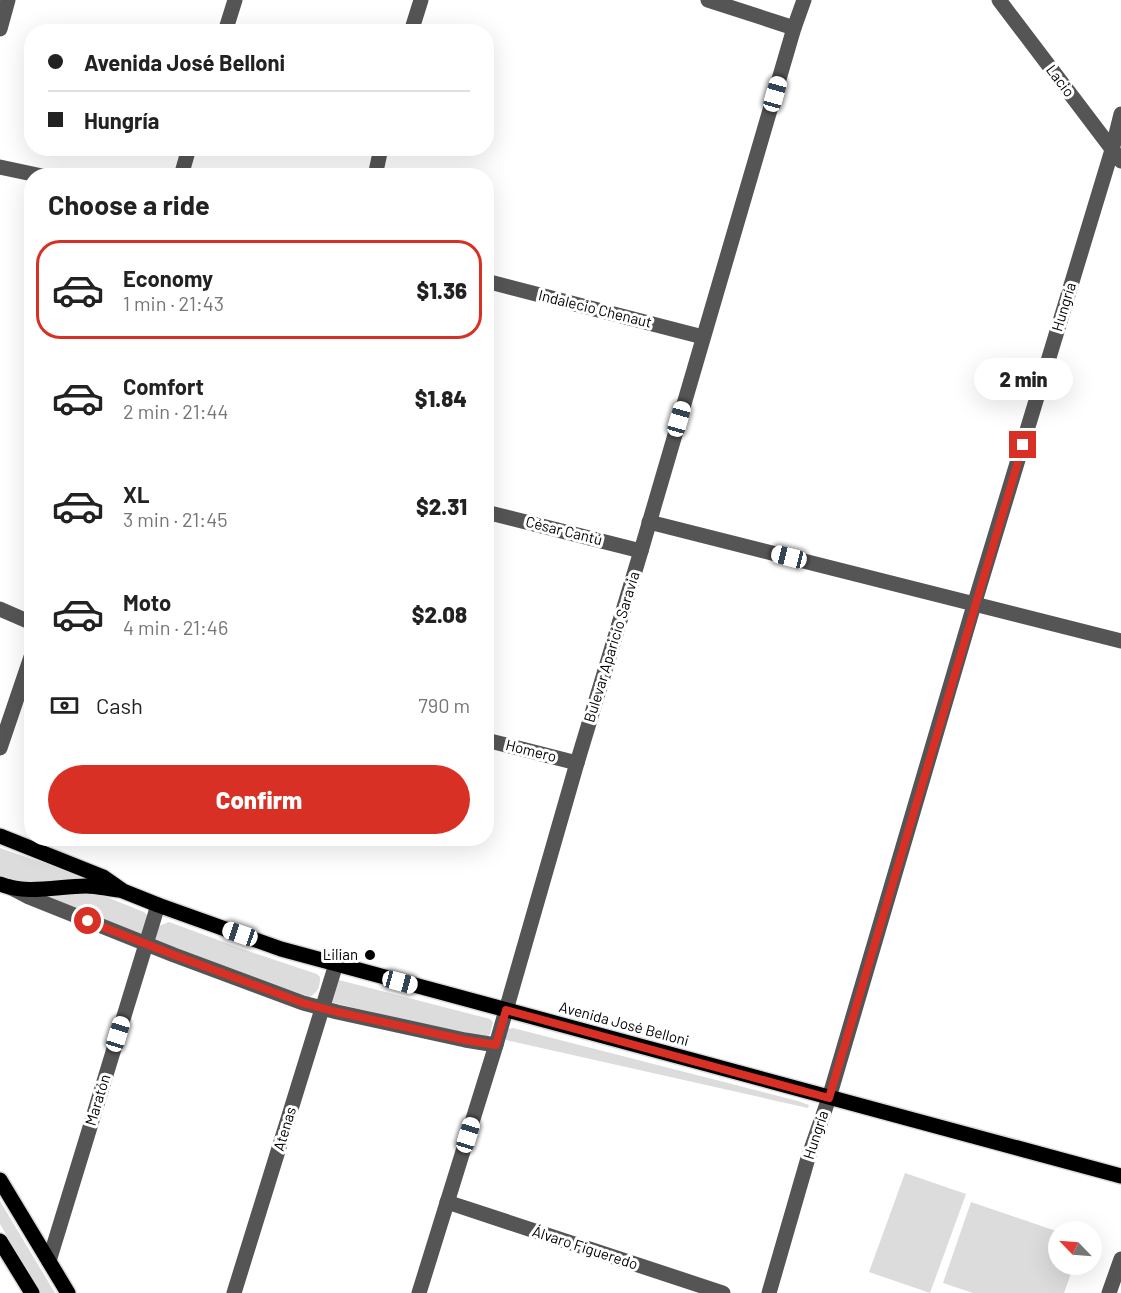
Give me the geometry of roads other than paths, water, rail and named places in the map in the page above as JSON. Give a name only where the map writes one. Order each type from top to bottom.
[{"type":"main road","name":"Avenida José Belloni","points":[[0,836],[24,846]]},
{"type":"main road","name":"Avenida José Belloni","points":[[25,846],[103,877],[123,891],[158,906],[281,949],[1121,1176]]},
{"type":"main road","name":"Avenida José Belloni","points":[[4,885],[20,889],[89,886],[123,891]]},
{"type":"main road","points":[[0,1180],[68,1293]]},
{"type":"main road","points":[[0,1241],[33,1293]]},
{"type":"street","points":[[0,29],[8,0]]},
{"type":"street","points":[[228,24],[235,0]]},
{"type":"street","points":[[414,24],[421,0]]},
{"type":"street","points":[[708,0],[794,28]]},
{"type":"street","name":"Bulevar Aparicio Saravia","points":[[419,1293],[496,1045],[577,763],[804,0]]},
{"type":"street","name":"Lacio","points":[[999,0],[1118,151]]},
{"type":"street","name":"Hungría","points":[[769,1293],[808,1158],[829,1098],[974,605],[1118,151],[1121,114]]},
{"type":"street","points":[[0,167],[24,172]]},
{"type":"street","name":"Indalecio Chenaut","points":[[494,284],[703,337]]},
{"type":"street","name":"César Cantú","points":[[494,514],[641,551]]},
{"type":"street","points":[[649,522],[1121,641]]},
{"type":"street","points":[[0,609],[24,620]]},
{"type":"street","points":[[0,748],[24,678]]},
{"type":"street","name":"Homero","points":[[494,742],[577,763]]},
{"type":"street","name":"Avenida José Belloni","points":[[4,885],[146,944],[292,999],[323,1008],[496,1045]]},
{"type":"street","name":"Maratón","points":[[50,1261],[158,906]]},
{"type":"street","name":"Atenas","points":[[234,1293],[336,964]]},
{"type":"street","name":"Álvaro Figueredo","points":[[447,1203],[723,1293]]},
{"type":"street","points":[[1109,1293],[1121,1259]]},
{"type":"place","name":"Lilian","points":[[370,955]]}]
